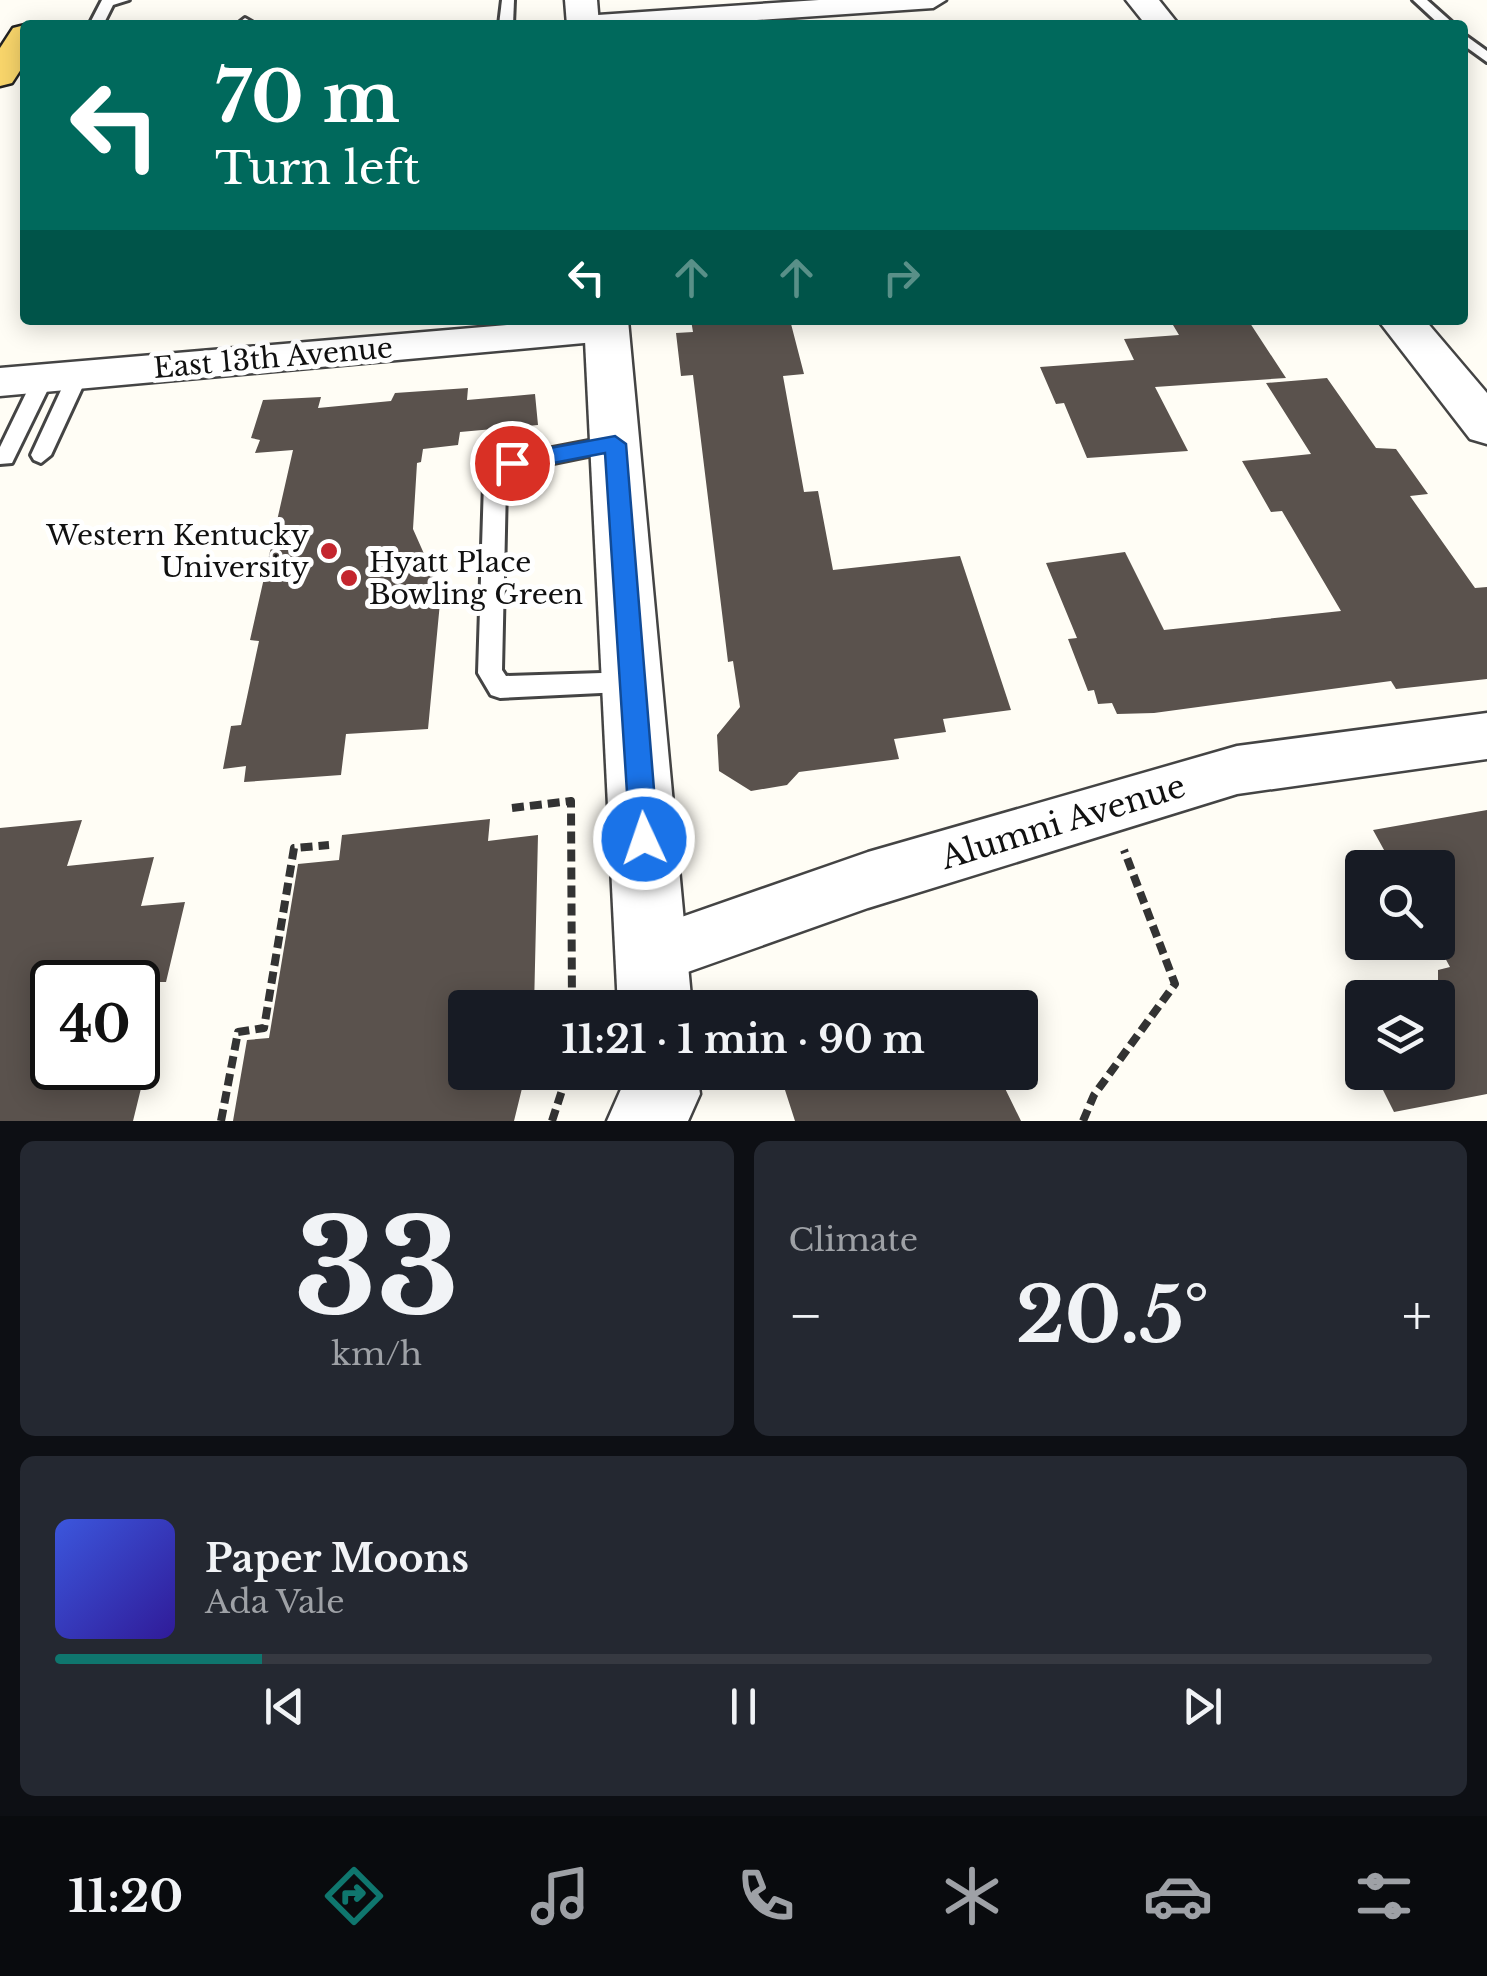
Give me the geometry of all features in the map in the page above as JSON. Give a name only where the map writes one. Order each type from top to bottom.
[{"type":"main road","points":[[0,76],[20,44]]},
{"type":"street","points":[[711,20],[775,18],[823,4],[933,0]]},
{"type":"street","points":[[1142,0],[1159,20]]},
{"type":"street","name":"East 13th Avenue","points":[[0,382],[596,325]]},
{"type":"street","points":[[606,325],[653,982]]},
{"type":"street","points":[[1404,325],[1487,426]]},
{"type":"street","name":"Alumni Avenue","points":[[653,982],[868,880],[1237,770],[1487,736]]},
{"type":"street","points":[[646,1121],[660,1090]]},
{"type":"lane","points":[[98,20],[108,1],[123,0]]},
{"type":"lane","points":[[1419,0],[1442,20]]},
{"type":"lane","points":[[41,455],[61,377]]},
{"type":"lane","points":[[5,458],[61,377]]},
{"type":"lane","points":[[615,444],[512,463],[495,483],[490,673],[500,687],[634,683]]},
{"type":"path","points":[[512,808],[571,801],[572,990]]},
{"type":"path","points":[[1083,1121],[1094,1096],[1174,984],[1117,831]]},
{"type":"path","points":[[222,1121],[238,1032],[264,1028],[294,848],[329,845]]},
{"type":"path","points":[[552,1121],[562,1090]]},
{"type":"building","points":[[692,325],[791,325],[804,374],[783,376],[804,492],[818,491],[833,570],[960,556],[1011,710],[943,719],[946,732],[894,739],[899,759],[799,772],[787,785],[751,791],[719,771],[717,735],[740,707],[733,661],[728,662],[693,375],[681,376],[676,333],[693,332]]},
{"type":"building","points":[[1173,325],[1251,325],[1286,378],[1155,387],[1188,451],[1087,458],[1064,403],[1056,404],[1040,367],[1134,360],[1124,339],[1179,335]]},
{"type":"building","points":[[1327,378],[1376,448],[1396,449],[1428,494],[1410,496],[1475,588],[1487,587],[1487,679],[1396,689],[1391,681],[1154,713],[1117,714],[1112,703],[1098,704],[1094,690],[1088,691],[1068,639],[1077,638],[1046,563],[1125,552],[1164,630],[1341,611],[1282,511],[1271,512],[1242,461],[1311,454],[1266,383]]},
{"type":"building","name":"Hyatt Place Bowling Green","points":[[468,388],[467,400],[535,394],[538,425],[460,432],[458,445],[423,449],[421,462],[417,463],[413,529],[441,592],[428,729],[346,734],[341,775],[244,782],[246,766],[223,769],[231,726],[241,725],[259,641],[250,640],[293,450],[255,453],[260,440],[251,438],[263,400],[321,397],[318,408],[391,401],[395,393]]},
{"type":"building","points":[[1487,810],[1487,1094],[1394,1112],[1383,1090],[1455,1090],[1455,980],[1438,980],[1438,970],[1450,967],[1446,960],[1455,960],[1455,850],[1384,850],[1373,830]]},
{"type":"building","points":[[490,819],[488,841],[538,835],[534,990],[448,990],[448,1090],[522,1090],[514,1121],[233,1121],[247,1040],[269,1038],[298,864],[339,860],[342,835]]},
{"type":"building","points":[[82,820],[67,866],[154,857],[141,906],[185,902],[166,982],[160,982],[160,960],[30,960],[30,1090],[141,1090],[133,1121],[0,1121],[0,828]]},
{"type":"building","points":[[785,1090],[1006,1090],[1021,1121],[795,1121]]},
{"type":"place","name":"Western Kentucky University","points":[[329,551]]},
{"type":"place","name":"Hyatt Place Bowling Green","points":[[349,578]]},
{"type":"route","points":[[512,463],[615,444],[644,839]]}]
